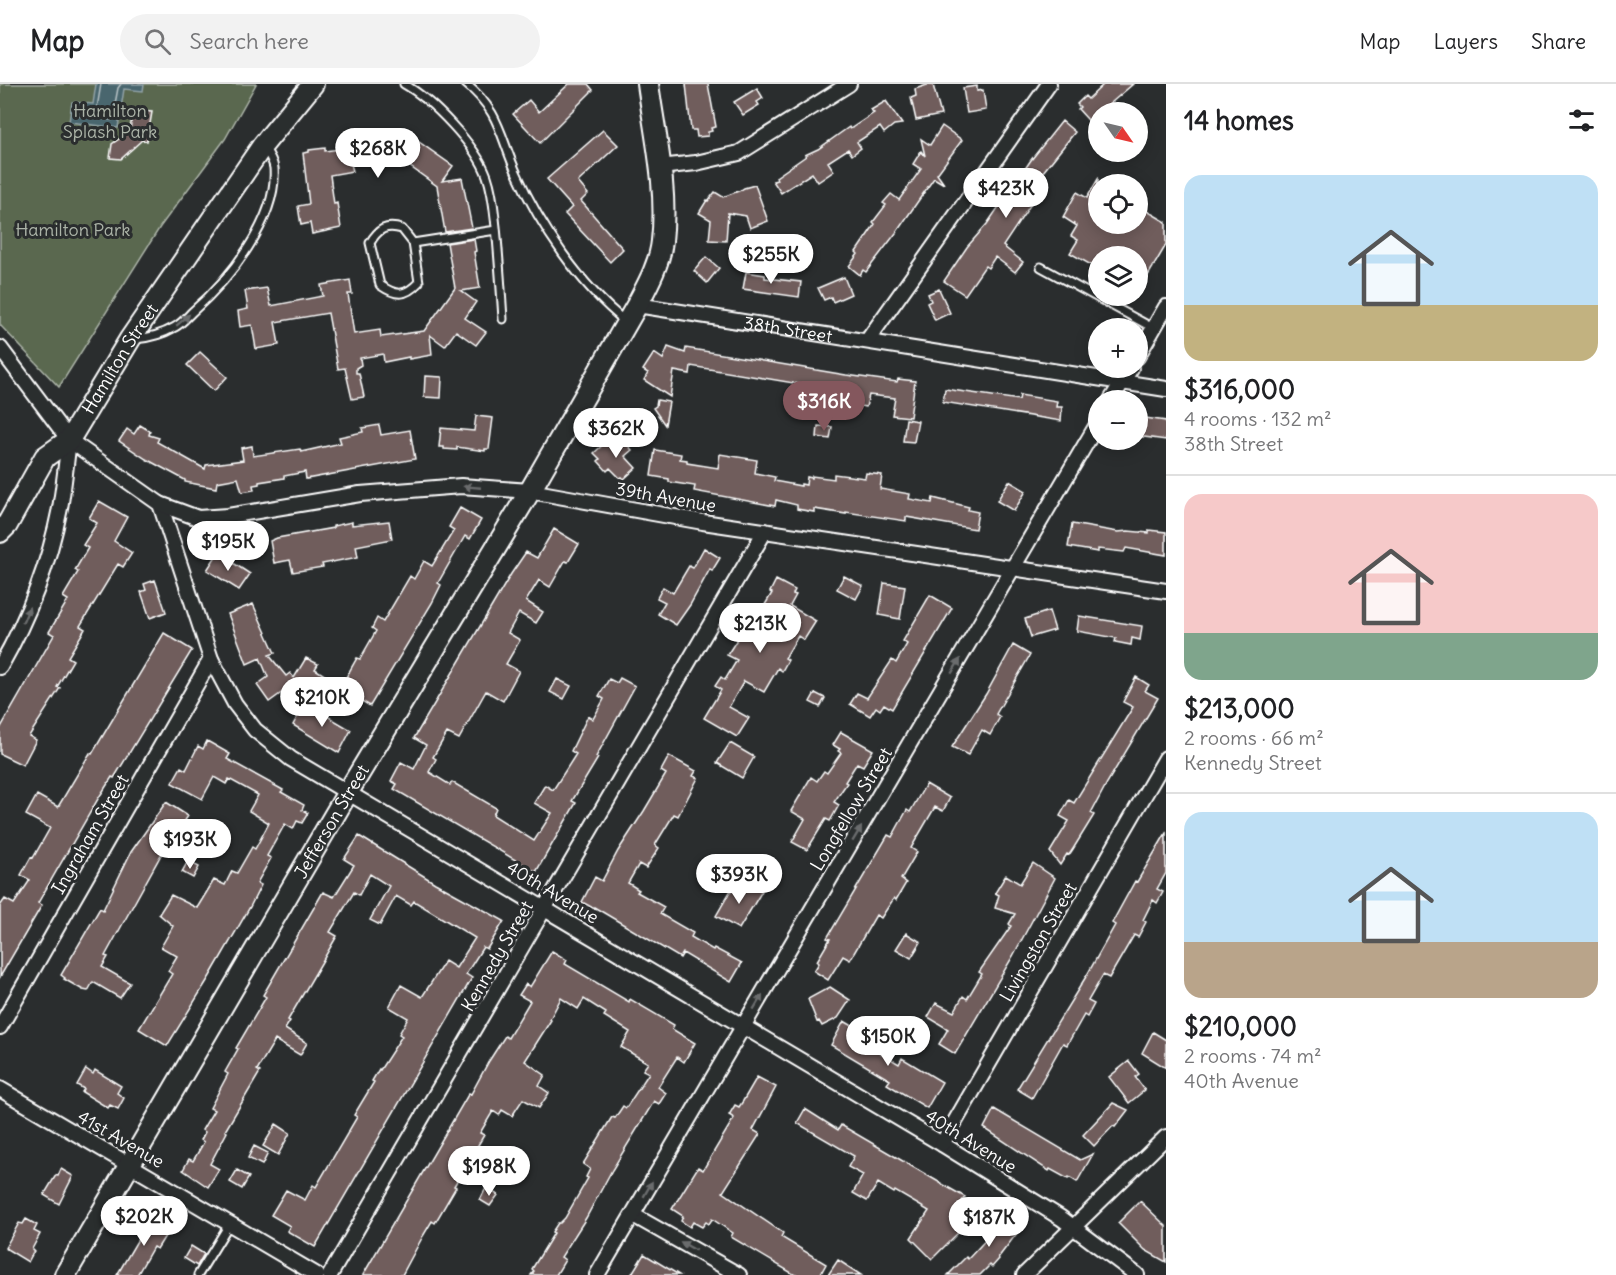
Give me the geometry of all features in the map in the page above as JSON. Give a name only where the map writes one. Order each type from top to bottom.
[{"type":"street","name":"Hamilton Street","points":[[0,667],[13,644],[40,580],[60,508],[69,440],[130,339],[263,145],[313,84]]},
{"type":"street","points":[[632,314],[652,274],[662,243],[660,167],[648,84]]},
{"type":"street","points":[[660,167],[696,164],[739,153],[849,84]]},
{"type":"street","points":[[867,342],[1049,84]]},
{"type":"street","points":[[1148,338],[1166,307]]},
{"type":"street","name":"38th Street","points":[[632,314],[867,342],[1166,389]]},
{"type":"street","name":"Jefferson Street","points":[[65,1275],[348,792],[530,491],[632,314]]},
{"type":"street","points":[[0,348],[69,440],[160,504]]},
{"type":"street","points":[[1117,390],[1125,378]]},
{"type":"street","points":[[0,532],[7,525],[45,457],[69,440]]},
{"type":"street","name":"Longfellow Street","points":[[597,1275],[1088,440]]},
{"type":"street","name":"39th Avenue","points":[[160,504],[198,518],[228,516],[382,492],[461,486],[530,491],[765,531],[1166,591]]},
{"type":"street","name":"40th Avenue","points":[[160,504],[211,659],[235,704],[255,730],[291,759],[942,1144],[1073,1227],[1137,1275]]},
{"type":"street","name":"Kennedy Street","points":[[330,1275],[765,531]]},
{"type":"street","name":"Ingraham Street","points":[[0,1027],[211,659]]},
{"type":"street","name":"Livingston Street","points":[[942,1144],[1166,758]]},
{"type":"street","name":"41st Avenue","points":[[0,1089],[317,1275]]},
{"type":"street","points":[[1024,1275],[1166,1137]]},
{"type":"street","points":[[633,1215],[739,1275]]},
{"type":"lane","points":[[404,84],[428,100],[459,134],[486,174],[492,196],[496,230],[502,319]]},
{"type":"lane","points":[[466,84],[489,107],[497,120],[516,174],[539,218],[560,249],[603,301],[632,314]]},
{"type":"lane","points":[[130,339],[148,338],[175,327],[202,304],[231,272],[247,249],[264,218],[273,190],[274,165],[263,145]]},
{"type":"lane","points":[[386,227],[402,229],[413,243],[419,282],[412,289],[401,294],[394,293],[380,285],[370,243],[377,232],[386,227]]},
{"type":"lane","points":[[413,243],[496,230]]},
{"type":"lane","points":[[1041,267],[1154,328]]},
{"type":"lane","points":[[198,1275],[230,1223]]},
{"type":"green space","name":"Hamilton Park","points":[[0,84],[256,84],[225,139],[160,227],[59,387],[0,325]]},
{"type":"water","points":[[96,84],[144,84],[143,91],[124,89],[118,128],[69,122],[72,102],[93,104]]},
{"type":"building","points":[[569,84],[588,84],[593,90],[540,143],[513,114],[529,100],[539,112]]},
{"type":"building","points":[[686,84],[708,84],[716,127],[711,128],[712,131],[708,132],[708,136],[697,137],[696,130],[691,130]]},
{"type":"building","points":[[1104,84],[1133,84],[1112,102],[1088,102],[1088,120],[1078,109],[1080,107],[1077,104],[1085,96],[1088,99]]},
{"type":"building","points":[[933,85],[941,115],[916,120],[911,98],[916,96],[915,89]]},
{"type":"building","points":[[977,86],[977,91],[983,90],[986,110],[967,113],[963,88]]},
{"type":"building","points":[[757,88],[763,98],[757,102],[759,105],[743,115],[734,102]]},
{"type":"building","points":[[886,101],[902,124],[894,125],[884,133],[880,127],[857,142],[861,148],[852,155],[848,149],[828,162],[834,171],[818,182],[812,173],[781,193],[773,181],[777,180],[776,177],[805,155],[874,113],[871,110]]},
{"type":"building","points":[[140,111],[152,112],[147,141],[142,140],[121,159],[110,158],[112,144],[130,131],[132,115],[139,116]]},
{"type":"building","points":[[1062,121],[1075,132],[1027,192],[1026,196],[1033,201],[1003,246],[1023,262],[1015,272],[995,257],[988,268],[985,266],[965,295],[944,281],[1031,160]]},
{"type":"building","points":[[942,126],[962,140],[937,174],[944,184],[934,178],[896,233],[866,272],[863,270],[860,275],[849,266],[858,254],[856,252],[875,224],[873,222],[886,205],[883,203],[891,194],[899,200],[921,169],[913,164],[921,151],[925,156],[921,139],[930,145]]},
{"type":"building","points":[[394,130],[398,150],[409,135],[453,166],[442,181],[462,178],[472,228],[445,232],[437,186],[395,156],[351,164],[353,171],[330,175],[334,204],[337,203],[341,228],[312,234],[310,223],[301,225],[298,206],[309,204],[303,153],[325,148],[325,151],[348,148],[347,140]]},
{"type":"building","points":[[603,130],[618,145],[578,182],[588,194],[581,201],[623,249],[610,262],[565,214],[572,207],[547,179]]},
{"type":"building","points":[[755,185],[768,221],[750,228],[746,216],[728,213],[726,241],[709,240],[711,220],[699,213],[707,200],[715,192],[723,197]]},
{"type":"building","points":[[1077,192],[1087,198],[1088,196],[1088,234],[1148,234],[1148,211],[1166,222],[1166,245],[1148,276],[1148,246],[1088,246],[1088,263],[1070,253],[1078,240],[1071,236],[1077,226],[1063,217]]},
{"type":"building","points":[[474,239],[480,288],[461,291],[476,302],[465,318],[486,332],[476,345],[456,331],[445,346],[430,335],[432,355],[384,362],[383,354],[360,358],[361,365],[356,368],[356,373],[359,373],[364,397],[352,399],[345,368],[338,369],[328,313],[275,322],[279,345],[256,349],[252,325],[240,327],[238,311],[248,309],[245,291],[267,288],[271,306],[323,296],[321,285],[350,280],[352,294],[348,294],[354,334],[380,330],[381,337],[424,331],[455,288],[447,243]]},
{"type":"building","points":[[706,257],[719,268],[707,283],[694,271]]},
{"type":"building","points":[[746,272],[765,275],[765,278],[801,282],[799,297],[743,289]]},
{"type":"building","points":[[844,277],[851,294],[833,302],[831,297],[824,300],[818,288]]},
{"type":"building","points":[[939,289],[950,313],[935,320],[927,303],[931,301],[928,294]]},
{"type":"building","points":[[668,347],[685,353],[686,348],[846,375],[897,382],[898,379],[915,381],[910,417],[892,415],[895,398],[869,395],[866,407],[823,403],[825,393],[799,389],[800,384],[691,366],[690,374],[674,371],[670,397],[644,380],[648,373],[643,370],[654,353],[663,359]]},
{"type":"building","points":[[200,352],[227,377],[214,391],[187,365]]},
{"type":"building","points":[[425,376],[442,377],[441,398],[424,397]]},
{"type":"building","points":[[945,389],[1019,400],[1020,395],[1057,401],[1056,407],[1062,407],[1061,421],[943,402]]},
{"type":"building","points":[[657,400],[669,402],[665,425],[653,408]]},
{"type":"building","points":[[476,416],[493,418],[489,449],[485,451],[457,447],[457,450],[439,447],[441,428],[474,431]]},
{"type":"building","points":[[1148,418],[1166,421],[1166,440],[1148,438]]},
{"type":"building","points":[[906,419],[918,421],[914,442],[903,441]]},
{"type":"building","points":[[140,425],[150,431],[149,435],[159,438],[157,442],[205,469],[206,465],[243,460],[241,448],[252,446],[253,456],[300,449],[301,452],[341,443],[339,437],[363,432],[362,428],[379,425],[381,435],[410,430],[415,459],[306,479],[305,472],[284,476],[284,478],[259,482],[253,485],[254,490],[242,492],[238,478],[217,482],[216,488],[185,482],[119,441],[127,429],[134,434]]},
{"type":"building","points":[[818,426],[832,427],[830,439],[817,437]]},
{"type":"building","points":[[608,440],[615,449],[624,441],[632,450],[625,456],[636,468],[624,479],[610,468],[607,471],[594,453]]},
{"type":"building","points":[[655,450],[681,454],[680,459],[687,460],[687,463],[718,468],[720,454],[757,460],[755,473],[775,477],[774,481],[801,486],[801,484],[806,485],[807,477],[812,478],[812,476],[834,479],[834,474],[865,478],[866,473],[882,475],[880,489],[910,494],[909,499],[932,503],[933,498],[969,507],[968,510],[978,512],[975,529],[906,517],[906,521],[846,512],[846,514],[814,509],[814,512],[797,509],[797,505],[776,500],[775,506],[694,491],[695,486],[669,482],[669,479],[651,476]]},
{"type":"building","points":[[1009,481],[1026,491],[1014,511],[997,501]]},
{"type":"building","points":[[99,501],[127,517],[114,541],[132,553],[123,567],[118,564],[80,626],[85,629],[68,657],[73,660],[57,687],[60,688],[29,736],[36,740],[23,765],[0,754],[0,729],[54,635],[49,632],[68,600],[63,597],[78,572],[75,570],[88,548],[83,545],[97,523],[89,518]]},
{"type":"building","points":[[460,508],[481,520],[470,539],[465,536],[438,583],[441,585],[432,603],[370,706],[340,688],[376,631],[372,628],[377,618],[383,622],[410,576],[414,579],[424,561],[432,566],[454,530],[449,527]]},
{"type":"building","points":[[389,521],[392,539],[356,546],[358,557],[322,564],[323,567],[293,572],[290,560],[274,563],[270,541],[277,538],[333,528],[333,526],[352,522],[352,525]]},
{"type":"building","points":[[1072,524],[1118,532],[1149,533],[1149,530],[1166,532],[1166,555],[1126,548],[1124,552],[1098,549],[1098,552],[1068,547]]},
{"type":"building","points":[[554,529],[579,544],[568,562],[565,561],[550,587],[539,580],[526,601],[543,612],[536,623],[519,613],[508,633],[520,640],[506,664],[519,671],[503,701],[486,691],[459,739],[447,733],[433,757],[436,759],[429,772],[450,785],[452,782],[496,808],[493,815],[534,841],[552,813],[534,803],[545,785],[553,790],[576,754],[571,751],[588,716],[593,719],[604,699],[599,696],[609,679],[617,683],[620,678],[635,686],[596,757],[598,758],[572,801],[576,803],[536,872],[394,789],[397,784],[391,781],[401,762],[414,769],[426,745],[414,738],[511,574],[526,552],[537,558]]},
{"type":"building","points":[[704,548],[720,558],[712,571],[710,569],[676,625],[658,614],[665,602],[657,598],[663,587],[673,593],[689,566],[693,568]]},
{"type":"building","points":[[218,553],[250,574],[239,590],[207,570]]},
{"type":"building","points":[[844,576],[863,586],[856,599],[837,589]]},
{"type":"building","points":[[155,580],[166,612],[150,618],[141,592],[146,590],[144,584]]},
{"type":"building","points":[[776,580],[795,590],[793,594],[796,595],[790,606],[816,621],[804,640],[798,636],[785,658],[788,660],[782,671],[778,668],[764,692],[744,681],[729,707],[749,718],[737,737],[704,718],[721,690],[715,686],[721,677],[725,680],[737,660],[727,655],[752,616],[755,618],[759,615],[772,593],[770,592]]},
{"type":"building","points":[[884,583],[905,586],[900,619],[879,615]]},
{"type":"building","points":[[930,595],[952,608],[892,709],[884,704],[880,710],[876,707],[870,716],[850,704],[857,693],[867,698],[892,660],[896,663],[907,644],[903,641]]},
{"type":"building","points":[[253,604],[275,653],[269,655],[286,676],[290,673],[294,678],[306,658],[318,664],[315,669],[326,676],[315,696],[294,684],[269,702],[257,685],[268,677],[260,658],[247,664],[228,614]]},
{"type":"building","points":[[1049,611],[1055,630],[1031,637],[1025,619]]},
{"type":"building","points":[[1079,616],[1142,626],[1140,640],[1132,638],[1131,645],[1115,642],[1116,638],[1077,631]]},
{"type":"building","points":[[164,633],[192,650],[114,778],[112,777],[98,799],[38,903],[42,905],[0,977],[0,906],[5,899],[14,904],[30,880],[21,875],[50,828],[26,815],[37,795],[58,807]]},
{"type":"building","points":[[1013,645],[1030,655],[996,714],[1000,717],[990,735],[982,730],[968,755],[952,747],[986,694]]},
{"type":"building","points":[[1136,677],[1149,685],[1145,691],[1158,698],[1107,783],[1091,813],[1094,815],[1069,855],[1067,854],[1060,865],[1050,852],[1069,821],[1060,816],[1069,800],[1074,803],[1133,707],[1123,702]]},
{"type":"building","points":[[557,679],[571,686],[564,699],[550,692]]},
{"type":"building","points":[[815,693],[825,698],[820,707],[810,702]]},
{"type":"building","points":[[305,703],[351,730],[339,753],[293,725]]},
{"type":"building","points":[[841,732],[873,750],[863,766],[857,763],[834,802],[839,805],[830,821],[826,819],[807,850],[792,842],[805,819],[791,811],[811,777],[817,781],[824,771],[827,773],[841,753],[838,751],[840,749],[833,745]]},
{"type":"building","points":[[207,741],[230,754],[227,759],[283,790],[281,792],[304,805],[302,810],[308,813],[302,823],[297,821],[293,829],[285,824],[267,856],[271,858],[257,883],[261,885],[250,907],[167,1046],[139,1029],[172,974],[168,971],[177,956],[161,947],[173,926],[159,914],[171,895],[197,908],[214,880],[225,885],[232,871],[237,873],[252,847],[255,849],[269,823],[249,811],[258,795],[229,779],[226,784],[214,777],[202,799],[172,783],[181,767],[186,770],[198,746],[203,749]]},
{"type":"building","points":[[730,743],[754,757],[742,778],[717,763]]},
{"type":"building","points":[[669,756],[696,771],[693,776],[698,778],[678,816],[674,814],[655,845],[659,848],[646,868],[639,864],[628,883],[639,890],[637,892],[664,907],[660,914],[693,933],[691,937],[742,963],[731,982],[683,953],[680,958],[582,902],[595,877],[602,881],[644,811],[666,774],[661,771]]},
{"type":"building","points":[[926,784],[950,798],[943,811],[935,807],[911,848],[917,852],[901,879],[906,883],[896,900],[894,898],[881,918],[876,915],[850,960],[843,956],[828,980],[814,971],[830,939],[827,938],[888,835],[892,837],[907,810],[910,812]]},
{"type":"building","points":[[166,802],[188,816],[162,853],[105,956],[108,957],[102,967],[130,983],[120,998],[93,982],[88,991],[83,990],[61,975],[100,908],[103,910],[131,852]]},
{"type":"building","points":[[1166,833],[1166,873],[1157,889],[1163,892],[1157,903],[1153,900],[1138,937],[1134,935],[1109,978],[1103,975],[1088,1001],[1094,1004],[1087,1017],[1084,1015],[1067,1045],[1063,1043],[1032,1098],[1017,1089],[1087,975],[1115,925],[1112,923],[1135,881],[1137,882]]},
{"type":"building","points":[[359,836],[435,883],[504,921],[487,949],[483,947],[466,974],[472,978],[315,1247],[287,1231],[290,1226],[271,1215],[286,1190],[305,1200],[313,1185],[316,1187],[357,1117],[354,1115],[374,1082],[372,1081],[379,1069],[402,1036],[399,1034],[408,1018],[389,1007],[401,985],[422,997],[445,961],[456,968],[475,938],[414,901],[411,905],[396,896],[380,925],[370,920],[389,886],[370,874],[359,895],[354,892],[330,932],[337,936],[288,1020],[290,1021],[285,1029],[307,1043],[300,1055],[275,1040],[257,1070],[260,1072],[225,1131],[227,1132],[210,1164],[219,1169],[208,1187],[183,1170],[189,1159],[193,1161],[204,1142],[201,1140],[205,1132],[202,1130],[214,1110],[210,1108],[228,1074],[225,1072],[238,1049],[236,1048],[266,997],[263,995],[323,892],[334,897],[354,865],[344,859]]},
{"type":"building","points":[[188,861],[199,867],[193,878],[182,872]]},
{"type":"building","points":[[1033,863],[1055,878],[1013,956],[955,1054],[939,1044],[948,1029],[928,1017],[936,1003],[954,1012],[963,996],[967,999],[982,974],[979,972],[1011,926],[1009,924],[1015,914],[995,908],[999,895],[995,893],[1006,875],[1020,884]]},
{"type":"building","points":[[744,881],[762,891],[739,929],[716,916],[731,890],[737,893]]},
{"type":"building","points":[[906,933],[921,942],[911,958],[896,949]]},
{"type":"building","points":[[552,951],[567,960],[565,964],[629,1002],[630,999],[674,1025],[672,1029],[695,1043],[684,1062],[677,1057],[658,1087],[666,1093],[659,1104],[654,1101],[612,1170],[586,1218],[561,1257],[565,1260],[556,1275],[531,1275],[534,1271],[532,1269],[554,1233],[552,1232],[565,1218],[588,1178],[586,1177],[590,1169],[583,1164],[612,1117],[615,1118],[623,1106],[626,1108],[649,1073],[643,1070],[648,1063],[621,1047],[630,1032],[604,1016],[606,1013],[584,999],[578,1009],[561,998],[551,1020],[525,1061],[545,1075],[539,1086],[549,1093],[539,1108],[523,1099],[512,1116],[502,1110],[499,1115],[493,1111],[480,1133],[484,1135],[454,1186],[456,1187],[435,1223],[432,1221],[402,1275],[363,1275],[469,1093],[471,1094],[489,1061],[505,1036],[508,1038],[530,1001],[519,995],[526,984],[530,987]]},
{"type":"building","points":[[830,987],[850,1000],[838,1018],[822,1026],[819,1021],[817,1022],[808,999]]},
{"type":"building","points":[[844,1021],[865,1033],[860,1041],[899,1064],[902,1058],[942,1082],[927,1108],[887,1084],[890,1080],[831,1045]]},
{"type":"building","points":[[1153,1032],[1166,1040],[1166,1068],[1142,1053]]},
{"type":"building","points":[[1129,1061],[1139,1074],[1135,1077],[1145,1090],[1129,1103],[1109,1077]]},
{"type":"building","points":[[86,1069],[93,1074],[95,1070],[121,1086],[117,1093],[124,1098],[118,1109],[110,1105],[108,1108],[82,1092],[84,1089],[77,1085]]},
{"type":"building","points":[[757,1077],[776,1087],[753,1130],[760,1134],[723,1192],[783,1233],[781,1237],[826,1264],[820,1275],[795,1275],[731,1237],[733,1233],[712,1219],[709,1224],[706,1222],[702,1227],[693,1222],[690,1227],[681,1221],[683,1216],[672,1209],[698,1167],[703,1170],[734,1118],[729,1115],[735,1105],[739,1107]]},
{"type":"building","points":[[1113,1103],[1128,1110],[1115,1127],[1113,1126],[1094,1146],[1083,1135]]},
{"type":"building","points":[[805,1109],[838,1130],[841,1125],[965,1197],[962,1201],[979,1212],[932,1259],[911,1238],[929,1211],[878,1183],[867,1201],[853,1193],[863,1175],[848,1167],[854,1156],[797,1123]]},
{"type":"building","points":[[994,1109],[1080,1160],[1093,1154],[1077,1182],[1050,1169],[1049,1171],[984,1128]]},
{"type":"building","points":[[276,1124],[290,1133],[278,1155],[263,1146]]},
{"type":"building","points":[[254,1146],[268,1153],[262,1165],[248,1158]]},
{"type":"building","points":[[61,1169],[73,1176],[59,1204],[44,1195]]},
{"type":"building","points":[[237,1170],[249,1177],[242,1189],[230,1182]]},
{"type":"building","points":[[486,1188],[498,1195],[490,1206],[480,1200]]},
{"type":"building","points":[[1140,1201],[1166,1226],[1166,1262],[1145,1250],[1118,1223]]},
{"type":"building","points":[[1000,1212],[1021,1228],[999,1259],[980,1275],[948,1275],[966,1257],[968,1259],[993,1232],[988,1228]]},
{"type":"building","points":[[155,1216],[165,1222],[161,1229],[167,1233],[157,1249],[153,1247],[137,1275],[117,1275],[148,1222],[150,1223]]},
{"type":"building","points":[[26,1219],[37,1225],[34,1231],[40,1234],[28,1262],[5,1248],[19,1223],[23,1224]]},
{"type":"building","points":[[191,1246],[204,1254],[197,1266],[184,1258]]},
{"type":"building","points":[[644,1254],[679,1275],[631,1275]]},
{"type":"building","points":[[838,1260],[861,1275],[828,1275]]},
{"type":"park label","name":"Hamilton Splash Park","points":[[110,120]]}]
